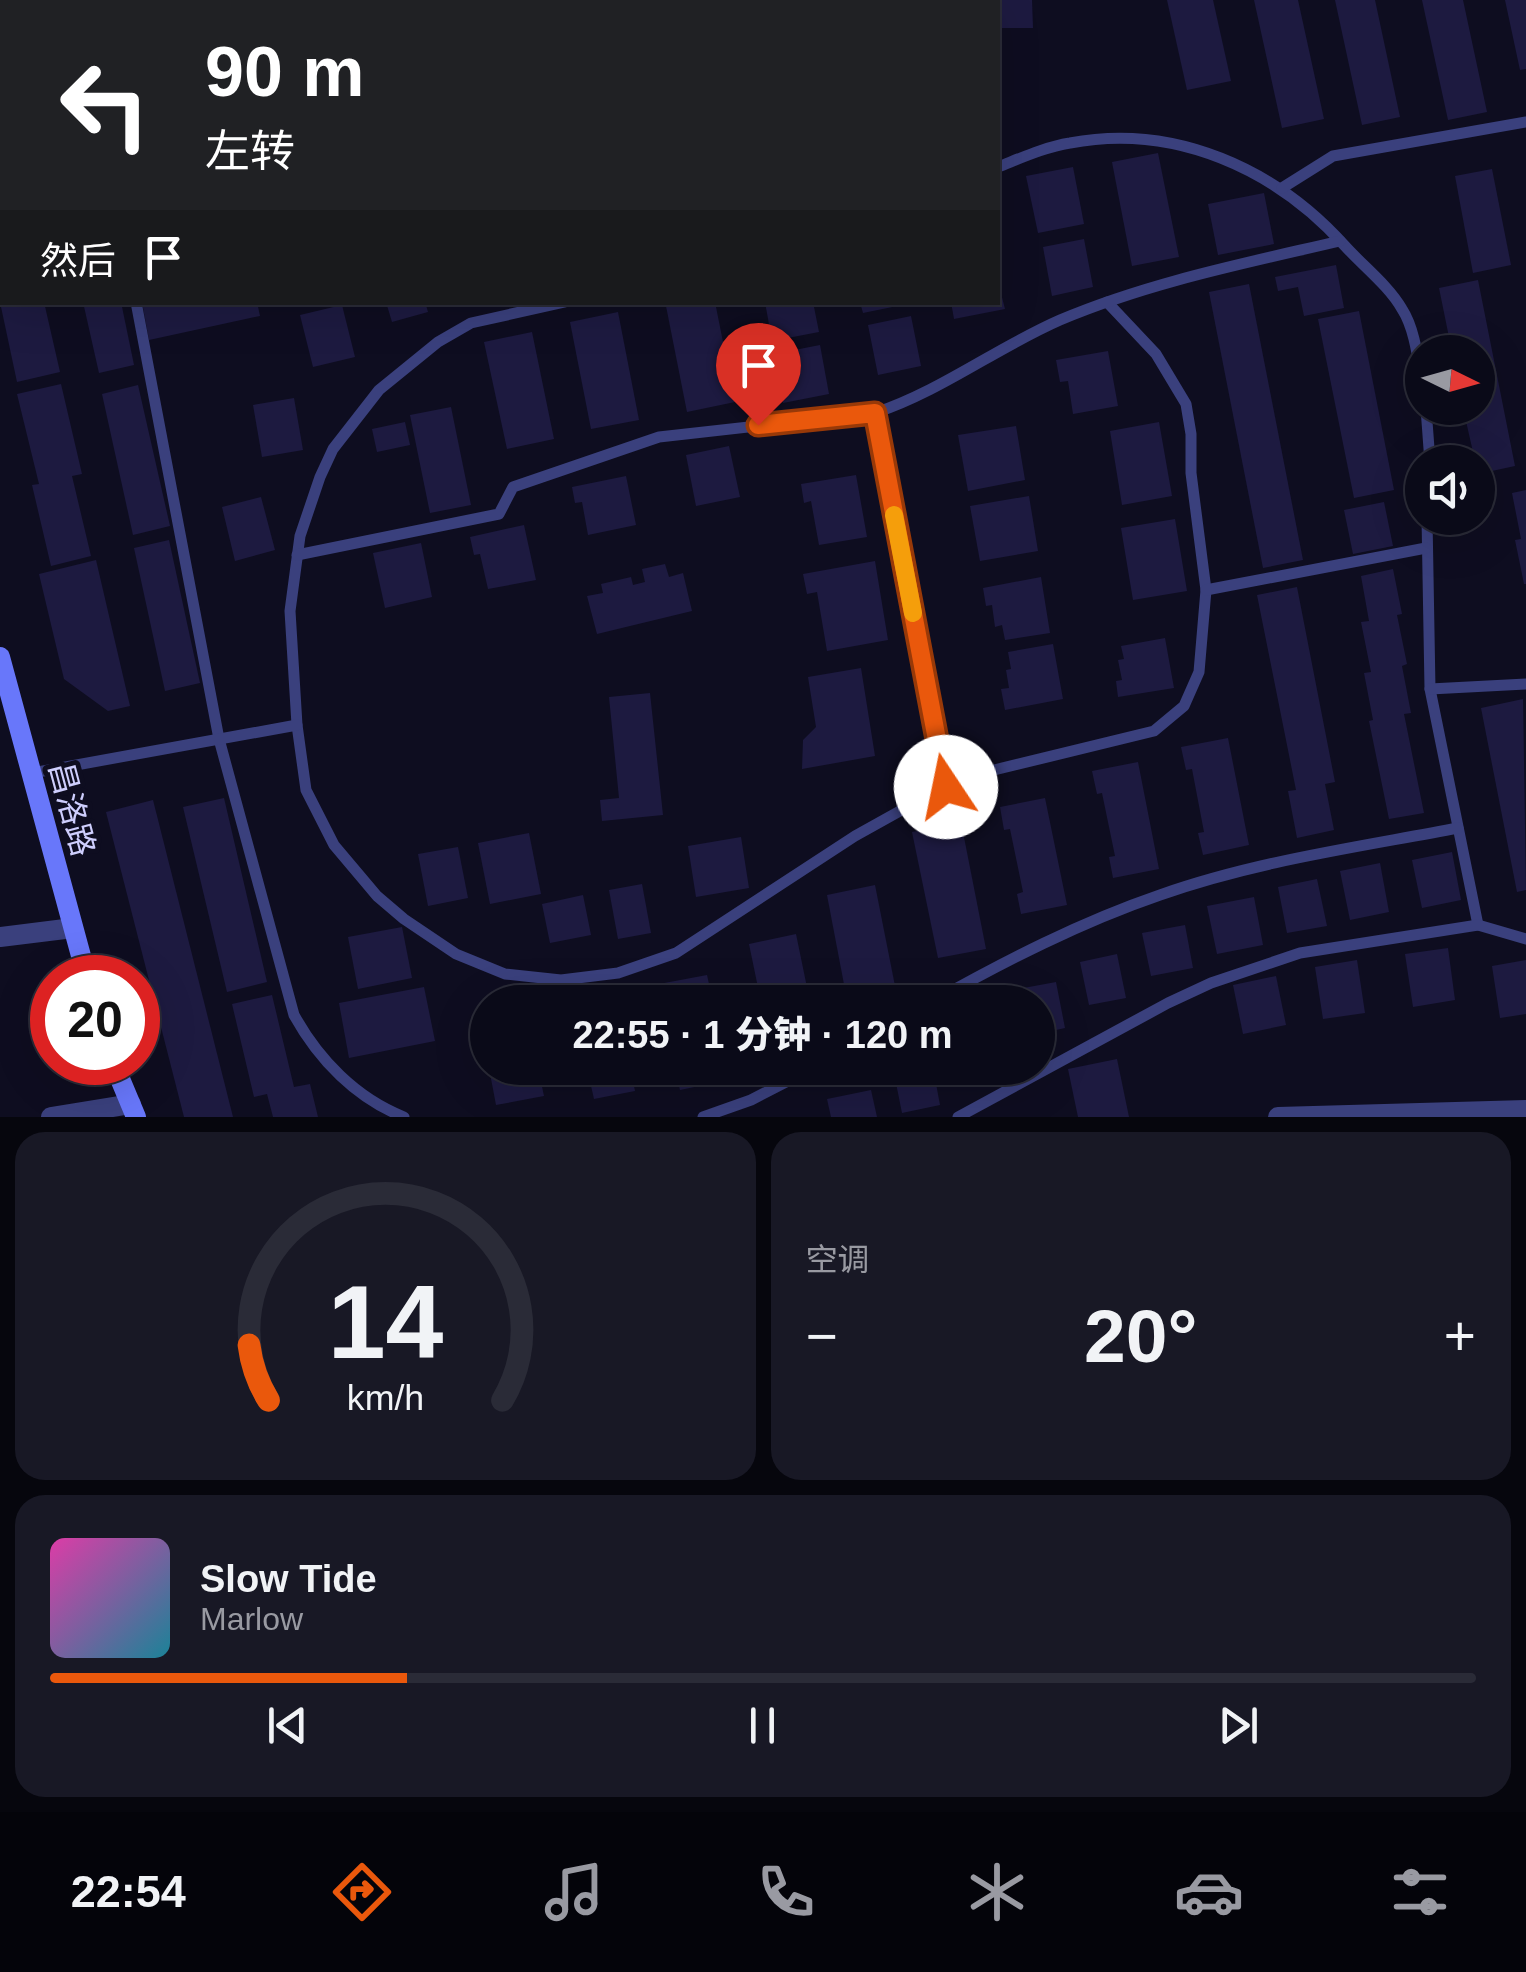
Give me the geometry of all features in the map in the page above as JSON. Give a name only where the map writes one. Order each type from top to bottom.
[{"type":"street","name":"昌洛路","points":[[0,657],[4,684],[81,955]]},
{"type":"street","points":[[0,938],[73,928]]},
{"type":"street","points":[[51,1117],[134,1111],[123,1085]]},
{"type":"street","points":[[1278,1117],[1526,1110]]},
{"type":"lane","points":[[1282,188],[1333,156],[1526,122]]},
{"type":"lane","points":[[1000,165],[1072,142],[1133,139],[1198,150],[1229,160],[1282,188],[1314,213],[1402,308],[1409,335]]},
{"type":"lane","points":[[297,555],[499,514],[513,488],[658,437],[875,413],[954,378],[1020,339],[1108,302],[1194,275],[1340,241]]},
{"type":"lane","points":[[552,305],[471,323],[438,342],[380,390],[334,449],[308,506],[290,611],[297,725],[306,790],[334,844],[377,896],[404,920],[456,954],[505,974],[532,978],[590,978],[648,965],[676,953],[868,828],[946,787],[990,771],[1154,731],[1184,706],[1196,684],[1206,590],[1190,473],[1191,434],[1186,404],[1156,354],[1108,302]]},
{"type":"lane","points":[[137,305],[219,739],[294,1016],[332,1070],[367,1098],[404,1117]]},
{"type":"lane","points":[[875,413],[946,787]]},
{"type":"lane","points":[[1426,535],[1430,689],[1478,926]]},
{"type":"lane","points":[[1206,590],[1426,548]]},
{"type":"lane","points":[[1430,689],[1526,684]]},
{"type":"lane","points":[[32,773],[297,725]]},
{"type":"lane","points":[[965,985],[1048,942],[1161,894],[1271,865],[1458,828]]},
{"type":"lane","points":[[958,1117],[1168,1003],[1300,953],[1478,926],[1526,938]]},
{"type":"lane","points":[[703,1117],[780,1085]]},
{"type":"building","points":[[1000,0],[1032,0],[1033,28],[1000,28]]},
{"type":"building","points":[[1167,0],[1213,0],[1231,81],[1187,90]]},
{"type":"building","points":[[1254,0],[1298,0],[1324,119],[1282,128]]},
{"type":"building","points":[[1335,0],[1375,0],[1400,117],[1362,125]]},
{"type":"building","points":[[1422,0],[1463,0],[1487,112],[1448,120]]},
{"type":"building","points":[[1505,0],[1526,0],[1526,69],[1520,70]]},
{"type":"building","points":[[1158,153],[1179,257],[1132,266],[1112,162]]},
{"type":"building","points":[[1073,167],[1084,224],[1038,233],[1026,176]]},
{"type":"building","points":[[1492,169],[1511,265],[1473,273],[1455,176]]},
{"type":"building","points":[[1264,193],[1274,244],[1218,255],[1208,204]]},
{"type":"building","points":[[1084,239],[1093,287],[1052,296],[1043,247]]},
{"type":"building","points":[[1336,265],[1344,308],[1304,316],[1298,287],[1278,291],[1275,277]]},
{"type":"building","points":[[1478,280],[1489,335],[1449,335],[1439,288]]},
{"type":"building","points":[[1249,284],[1303,560],[1263,568],[1209,292]]},
{"type":"building","points":[[1000,290],[1005,309],[954,319],[952,305],[1000,305]]},
{"type":"building","points":[[1,305],[45,305],[60,372],[17,382]]},
{"type":"building","points":[[84,305],[122,305],[134,365],[99,373]]},
{"type":"building","points":[[143,305],[258,305],[260,316],[149,340]]},
{"type":"building","points":[[342,305],[355,357],[313,367],[300,315]]},
{"type":"building","points":[[387,305],[426,305],[428,312],[392,322]]},
{"type":"building","points":[[716,305],[735,402],[687,412],[666,306]]},
{"type":"building","points":[[766,305],[814,305],[819,332],[772,341]]},
{"type":"building","points":[[861,305],[902,305],[863,313]]},
{"type":"building","points":[[1359,311],[1394,490],[1354,498],[1318,319]]},
{"type":"building","points":[[618,312],[639,420],[591,429],[570,322]]},
{"type":"building","points":[[911,316],[921,366],[878,375],[868,325]]},
{"type":"building","points":[[532,332],[554,439],[507,449],[484,342]]},
{"type":"building","points":[[820,345],[829,394],[783,403],[774,354]]},
{"type":"building","points":[[1108,351],[1118,406],[1073,414],[1068,381],[1060,382],[1056,360]]},
{"type":"building","points":[[1495,365],[1515,466],[1495,470],[1495,445],[1471,445],[1467,425],[1495,425]]},
{"type":"building","points":[[61,384],[82,474],[72,476],[91,556],[51,566],[32,485],[39,484],[17,394]]},
{"type":"building","points":[[138,385],[170,526],[133,535],[102,394]]},
{"type":"building","points":[[294,398],[303,450],[262,457],[253,405]]},
{"type":"building","points":[[451,407],[471,505],[430,513],[410,415]]},
{"type":"building","points":[[405,422],[410,445],[377,452],[372,429]]},
{"type":"building","points":[[1159,422],[1172,496],[1122,505],[1110,431]]},
{"type":"building","points":[[1016,426],[1025,480],[968,491],[958,435]]},
{"type":"building","points":[[729,446],[740,497],[696,506],[686,455]]},
{"type":"building","points":[[856,475],[867,537],[819,545],[811,501],[804,503],[801,484]]},
{"type":"building","points":[[626,476],[636,525],[588,535],[582,502],[575,503],[572,487]]},
{"type":"building","points":[[1526,490],[1524,584],[1515,540],[1521,539],[1512,493]]},
{"type":"building","points":[[1029,496],[1038,551],[980,561],[970,506]]},
{"type":"building","points":[[261,497],[275,550],[235,561],[222,507]]},
{"type":"building","points":[[1384,502],[1393,546],[1353,554],[1344,510]]},
{"type":"building","points":[[1175,519],[1187,591],[1133,600],[1121,528]]},
{"type":"building","points":[[524,525],[536,580],[488,589],[480,554],[474,555],[470,537]]},
{"type":"building","points":[[169,540],[200,683],[165,691],[134,548]]},
{"type":"building","points":[[421,543],[432,597],[385,608],[373,553]]},
{"type":"building","points":[[96,560],[130,706],[108,711],[64,679],[39,574]]},
{"type":"building","points":[[875,561],[888,640],[827,651],[817,592],[807,594],[803,574]]},
{"type":"building","points":[[665,564],[669,577],[683,573],[692,611],[597,634],[587,596],[603,593],[601,584],[631,577],[633,585],[645,582],[642,569]]},
{"type":"building","points":[[1393,569],[1402,614],[1397,615],[1411,713],[1404,714],[1424,813],[1389,819],[1369,721],[1373,720],[1364,673],[1371,672],[1361,622],[1369,621],[1361,576]]},
{"type":"building","points":[[1041,577],[1050,633],[1005,640],[1002,625],[995,627],[992,605],[986,606],[983,588]]},
{"type":"building","points":[[1297,587],[1335,782],[1325,784],[1334,830],[1297,838],[1288,791],[1296,790],[1257,595]]},
{"type":"building","points":[[1165,638],[1174,688],[1118,697],[1116,681],[1122,680],[1118,660],[1124,659],[1121,646]]},
{"type":"building","points":[[1053,644],[1063,699],[1005,710],[1001,689],[1009,688],[1008,652]]},
{"type":"building","points":[[861,668],[875,756],[802,769],[803,740],[816,727],[808,677]]},
{"type":"building","points":[[650,693],[663,815],[602,821],[600,800],[619,798],[609,697]]},
{"type":"building","points":[[1523,699],[1526,890],[1517,892],[1481,708]]},
{"type":"building","points":[[1228,738],[1249,845],[1203,855],[1198,833],[1204,832],[1192,769],[1186,770],[1181,747]]},
{"type":"building","points":[[1138,762],[1159,869],[1113,878],[1109,857],[1115,856],[1102,793],[1097,794],[1092,771]]},
{"type":"building","points":[[224,798],[267,982],[227,992],[183,807]]},
{"type":"building","points":[[1045,798],[1067,905],[1021,914],[1017,894],[1023,892],[1010,829],[1004,830],[1000,807]]},
{"type":"building","points":[[153,800],[233,1117],[184,1117],[160,1023],[160,955],[143,955],[106,812]]},
{"type":"building","points":[[961,822],[986,949],[938,958],[912,832]]},
{"type":"building","points":[[529,833],[541,894],[490,904],[478,843]]},
{"type":"building","points":[[741,837],[749,888],[696,897],[688,846]]},
{"type":"building","points":[[458,847],[468,898],[428,906],[418,854]]},
{"type":"building","points":[[1452,852],[1461,900],[1422,908],[1412,860]]},
{"type":"building","points":[[1380,863],[1389,912],[1350,920],[1340,871]]},
{"type":"building","points":[[1317,879],[1327,926],[1287,933],[1278,887]]},
{"type":"building","points":[[642,884],[651,933],[618,939],[609,890]]},
{"type":"building","points":[[875,885],[895,985],[844,985],[827,895]]},
{"type":"building","points":[[583,895],[591,935],[550,943],[542,904]]},
{"type":"building","points":[[1254,897],[1263,945],[1217,954],[1207,906]]},
{"type":"building","points":[[1185,925],[1193,968],[1151,976],[1142,933]]},
{"type":"building","points":[[402,927],[412,978],[358,989],[348,937]]},
{"type":"building","points":[[796,934],[806,985],[757,985],[749,944]]},
{"type":"building","points":[[1448,948],[1455,1000],[1413,1007],[1405,954]]},
{"type":"building","points":[[1117,954],[1126,998],[1089,1005],[1080,962]]},
{"type":"building","points":[[1357,960],[1365,1013],[1323,1019],[1315,967]]},
{"type":"building","points":[[1526,960],[1526,1014],[1500,1018],[1492,966]]},
{"type":"building","points":[[707,975],[709,985],[659,985]]},
{"type":"building","points":[[1276,976],[1286,1025],[1243,1034],[1233,985]]},
{"type":"building","points":[[1056,982],[1065,1028],[1055,1030],[1055,985],[1040,985]]},
{"type":"building","points":[[424,987],[435,1041],[349,1058],[339,1003]]},
{"type":"building","points":[[272,995],[294,1087],[310,1084],[318,1117],[273,1117],[267,1094],[254,1097],[232,1004]]},
{"type":"building","points":[[1117,1059],[1129,1117],[1078,1117],[1068,1069]]},
{"type":"building","points":[[492,1085],[542,1085],[544,1096],[496,1105]]},
{"type":"building","points":[[591,1085],[634,1085],[635,1091],[594,1099]]},
{"type":"building","points":[[679,1085],[704,1085],[680,1090]]},
{"type":"building","points":[[896,1085],[936,1085],[940,1105],[902,1113]]},
{"type":"building","points":[[871,1090],[877,1117],[831,1117],[827,1099]]},
{"type":"slow traffic","points":[[894,515],[913,613]]},
{"type":"route","points":[[758,425],[875,413],[946,787]]}]
